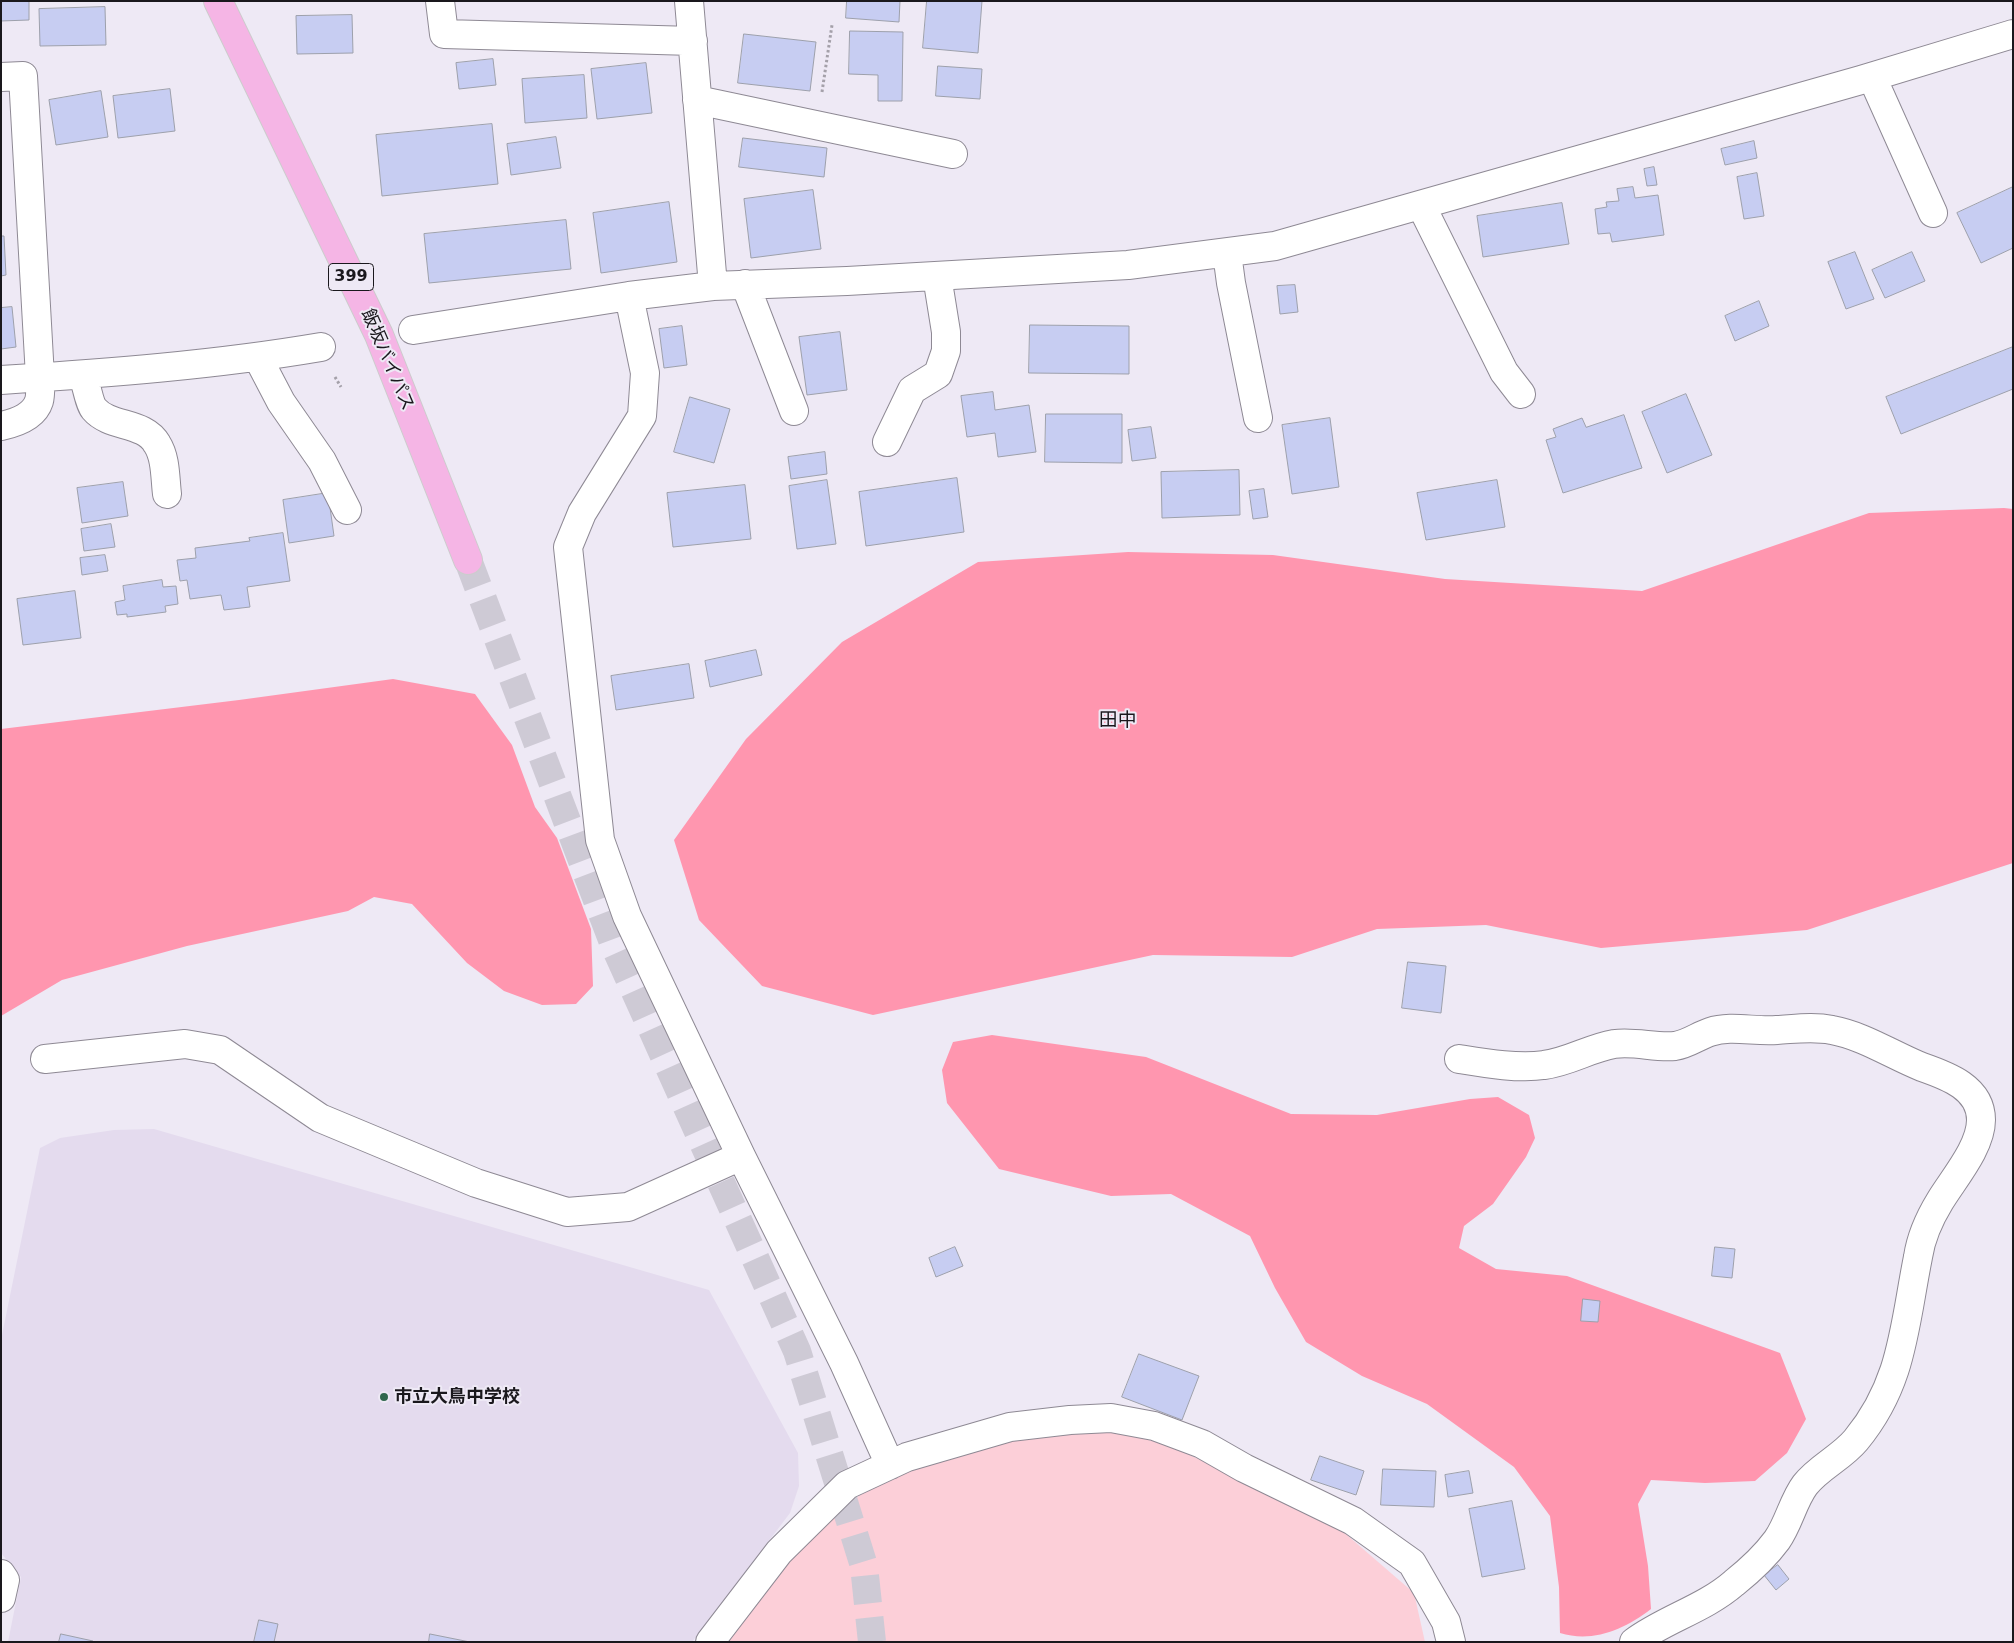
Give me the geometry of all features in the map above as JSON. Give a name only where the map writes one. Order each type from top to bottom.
[{"type":"highway","name":"飯坂バイパス","points":[[218,1],[379,335],[468,560]]},
{"type":"street","points":[[440,1],[444,34],[693,41]]},
{"type":"street","points":[[690,1],[713,286]]},
{"type":"street","points":[[413,330],[629,296],[713,286],[1128,265],[1275,246],[1872,77],[2013,34]]},
{"type":"street","points":[[1,77],[23,76],[40,377],[39,401],[32,412],[15,423],[1,426]]},
{"type":"street","points":[[1872,77],[1933,213]]},
{"type":"street","points":[[698,100],[953,154]]},
{"type":"street","points":[[1421,205],[1504,372],[1521,394]]},
{"type":"street","points":[[1227,253],[1231,283],[1258,418]]},
{"type":"street","points":[[886,442],[912,390],[938,374],[946,351],[946,332],[937,276]]},
{"type":"street","points":[[745,284],[794,411]]},
{"type":"street","points":[[629,296],[645,373],[642,416],[582,513],[568,548],[600,840],[627,916],[741,1156],[844,1363],[890,1465]]},
{"type":"street","points":[[1,380],[84,375],[258,358],[321,347]]},
{"type":"street","points":[[258,358],[281,402],[322,461],[347,510]]},
{"type":"street","points":[[84,375],[93,408],[109,419],[146,432],[157,443],[162,454],[167,494]]},
{"type":"street","points":[[1459,1059],[1505,1065],[1544,1066],[1612,1045],[1631,1043],[1674,1046],[1699,1038],[1710,1032],[1734,1029],[1776,1030],[1803,1027],[1830,1029],[1856,1036],[1882,1050],[1960,1084],[1974,1094],[1982,1118],[1979,1135],[1972,1150],[1923,1233],[1903,1347],[1879,1408],[1854,1443],[1805,1486],[1778,1539],[1736,1583],[1717,1597],[1634,1642]]},
{"type":"street","points":[[44,1059],[185,1044],[220,1050],[320,1118],[476,1183],[567,1212],[628,1207],[741,1156]]},
{"type":"street","points":[[710,1642],[779,1552],[847,1485],[907,1457],[1010,1427],[1070,1420],[1111,1418],[1154,1426],[1202,1444],[1244,1468],[1353,1521],[1412,1563],[1446,1622],[1451,1642]]},
{"type":"street","points":[[1,1574],[5,1580],[1,1598]]},
{"type":"path","points":[[817,125],[832,25]]},
{"type":"shaded area","points":[[2013,509],[2013,863],[1807,930],[1601,948],[1486,925],[1377,929],[1292,957],[1153,955],[873,1015],[762,986],[699,920],[674,840],[746,739],[842,642],[978,562],[1128,552],[1273,555],[1445,579],[1642,591],[1869,513]]},
{"type":"shaded area","points":[[393,679],[475,694],[512,745],[535,807],[557,838],[591,929],[593,986],[576,1004],[542,1005],[504,991],[467,963],[412,904],[374,897],[348,911],[187,946],[62,980],[1,1016],[1,729]]},
{"type":"shaded area","points":[[992,1035],[1146,1057],[1291,1114],[1377,1115],[1470,1099],[1498,1097],[1529,1115],[1535,1138],[1526,1157],[1493,1204],[1464,1226],[1459,1248],[1496,1269],[1567,1276],[1780,1353],[1806,1419],[1787,1453],[1755,1481],[1705,1483],[1651,1480],[1638,1504],[1648,1566],[1651,1609],[1630,1623],[1607,1633],[1572,1636],[1560,1633],[1559,1587],[1550,1516],[1514,1467],[1427,1404],[1362,1376],[1306,1342],[1275,1288],[1250,1236],[1171,1194],[1111,1196],[999,1169],[947,1103],[942,1070],[953,1042]]},
{"type":"shaded area","name":"市立大鳥中学校","points":[[154,1129],[709,1290],[798,1453],[799,1486],[790,1513],[692,1642],[8,1642],[21,1577],[1,1553],[1,1340],[40,1148],[60,1138],[114,1130]]},
{"type":"shaded area","points":[[1100,1429],[1163,1443],[1325,1516],[1414,1593],[1425,1642],[721,1642],[801,1542],[885,1475],[1025,1436]]},
{"type":"building","points":[[1,1],[29,1],[29,20],[1,21]]},
{"type":"building","points":[[847,1],[900,1],[899,22],[846,18]]},
{"type":"building","points":[[927,1],[982,1],[978,53],[923,48]]},
{"type":"building","points":[[105,7],[106,45],[40,46],[39,9]]},
{"type":"building","points":[[352,15],[353,53],[297,54],[296,16]]},
{"type":"building","points":[[850,31],[903,32],[902,101],[878,101],[878,75],[849,74]]},
{"type":"building","points":[[744,34],[816,42],[810,91],[738,83]]},
{"type":"building","points":[[493,59],[496,85],[459,89],[456,63]]},
{"type":"building","points":[[646,63],[652,113],[597,119],[591,69]]},
{"type":"building","points":[[938,66],[982,69],[980,99],[936,96]]},
{"type":"building","points":[[584,75],[587,118],[525,123],[522,79]]},
{"type":"building","points":[[170,89],[175,131],[118,138],[113,96]]},
{"type":"building","points":[[101,91],[108,137],[56,145],[49,100]]},
{"type":"building","points":[[492,124],[498,184],[382,196],[376,135]]},
{"type":"building","points":[[556,137],[561,168],[511,175],[507,144]]},
{"type":"building","points":[[743,138],[827,148],[824,177],[739,167]]},
{"type":"building","points":[[1754,141],[1757,158],[1725,165],[1721,149]]},
{"type":"building","points":[[1654,167],[1657,185],[1647,186],[1644,169]]},
{"type":"building","points":[[1757,173],[1764,216],[1744,219],[1737,177]]},
{"type":"building","points":[[1633,187],[1635,198],[1658,195],[1664,235],[1612,242],[1610,233],[1598,234],[1595,209],[1607,207],[1606,202],[1619,201],[1617,189]]},
{"type":"building","points":[[2013,187],[2013,248],[1981,263],[1957,213]]},
{"type":"building","points":[[813,190],[821,249],[751,258],[744,199]]},
{"type":"building","points":[[669,202],[677,262],[601,273],[593,213]]},
{"type":"building","points":[[1562,203],[1569,244],[1483,257],[1477,216]]},
{"type":"building","points":[[566,220],[571,269],[429,283],[424,234]]},
{"type":"building","points":[[1,236],[4,236],[6,275],[1,276]]},
{"type":"building","points":[[1855,252],[1874,299],[1846,309],[1828,262]]},
{"type":"building","points":[[1912,252],[1925,281],[1885,298],[1872,270]]},
{"type":"building","points":[[1295,285],[1298,312],[1280,314],[1277,286]]},
{"type":"building","points":[[1759,301],[1769,326],[1735,341],[1725,316]]},
{"type":"building","points":[[12,307],[16,347],[1,349],[1,308]]},
{"type":"building","points":[[1030,325],[1129,326],[1129,374],[1029,373]]},
{"type":"building","points":[[682,326],[687,365],[664,368],[659,329]]},
{"type":"building","points":[[840,332],[847,390],[807,395],[799,337]]},
{"type":"building","points":[[2013,347],[2013,389],[1901,434],[1886,397]]},
{"type":"building","points":[[993,392],[995,410],[1029,405],[1036,452],[998,457],[995,433],[967,437],[961,396]]},
{"type":"building","points":[[1686,394],[1712,455],[1667,473],[1642,412]]},
{"type":"building","points":[[690,397],[730,409],[714,463],[674,452]]},
{"type":"building","points":[[1046,414],[1122,414],[1122,463],[1045,462]]},
{"type":"building","points":[[1624,415],[1642,468],[1563,493],[1546,440],[1556,437],[1553,429],[1582,418],[1586,427]]},
{"type":"building","points":[[1330,418],[1339,487],[1292,494],[1282,425]]},
{"type":"building","points":[[1151,427],[1156,458],[1132,461],[1128,430]]},
{"type":"building","points":[[825,452],[827,474],[791,479],[788,457]]},
{"type":"building","points":[[1239,470],[1240,515],[1162,518],[1161,472]]},
{"type":"building","points":[[957,478],[964,532],[866,546],[859,492]]},
{"type":"building","points":[[827,480],[836,544],[797,549],[789,486]]},
{"type":"building","points":[[1497,480],[1505,527],[1426,540],[1417,493]]},
{"type":"building","points":[[123,482],[128,516],[82,523],[77,488]]},
{"type":"building","points":[[745,485],[751,539],[673,547],[667,493]]},
{"type":"building","points":[[1264,489],[1268,517],[1253,519],[1249,491]]},
{"type":"building","points":[[328,493],[334,536],[289,543],[283,500]]},
{"type":"building","points":[[111,524],[115,547],[84,551],[81,529]]},
{"type":"building","points":[[283,533],[290,581],[247,587],[250,607],[224,610],[221,595],[190,599],[187,580],[180,581],[177,560],[196,558],[195,548],[250,541],[249,538]]},
{"type":"building","points":[[105,555],[108,571],[82,575],[80,558]]},
{"type":"building","points":[[162,580],[163,587],[176,586],[178,604],[165,606],[166,612],[127,617],[127,614],[117,615],[115,602],[125,600],[123,586]]},
{"type":"building","points":[[75,591],[81,638],[23,645],[17,599]]},
{"type":"building","points":[[756,650],[762,675],[710,687],[705,661]]},
{"type":"building","points":[[689,664],[694,698],[616,710],[611,676]]},
{"type":"building","points":[[1408,962],[1446,966],[1441,1013],[1402,1008]]},
{"type":"building","points":[[955,1247],[963,1266],[936,1277],[929,1258]]},
{"type":"building","points":[[1715,1247],[1735,1249],[1732,1278],[1712,1276]]},
{"type":"building","points":[[1583,1299],[1600,1301],[1598,1322],[1581,1321]]},
{"type":"building","points":[[1139,1354],[1199,1376],[1182,1420],[1122,1397]]},
{"type":"building","points":[[1320,1456],[1364,1471],[1356,1495],[1311,1480]]},
{"type":"building","points":[[1383,1469],[1436,1471],[1434,1507],[1381,1505]]},
{"type":"building","points":[[1469,1471],[1473,1493],[1448,1497],[1445,1475]]},
{"type":"building","points":[[1512,1501],[1525,1569],[1482,1577],[1469,1509]]},
{"type":"building","points":[[1778,1565],[1789,1579],[1776,1590],[1764,1575]]},
{"type":"building","points":[[259,1620],[278,1624],[274,1642],[254,1642]]},
{"type":"building","points":[[61,1634],[93,1641],[93,1642],[59,1642]]},
{"type":"building","points":[[430,1634],[470,1642],[429,1642]]},
{"type":"tunnel","points":[[468,560],[614,945],[797,1351],[864,1566],[872,1642]]},
{"type":"place","name":"市立大鳥中学校","points":[[384,1397]]},
{"type":"district","name":"田中","points":[[1118,721]]}]
